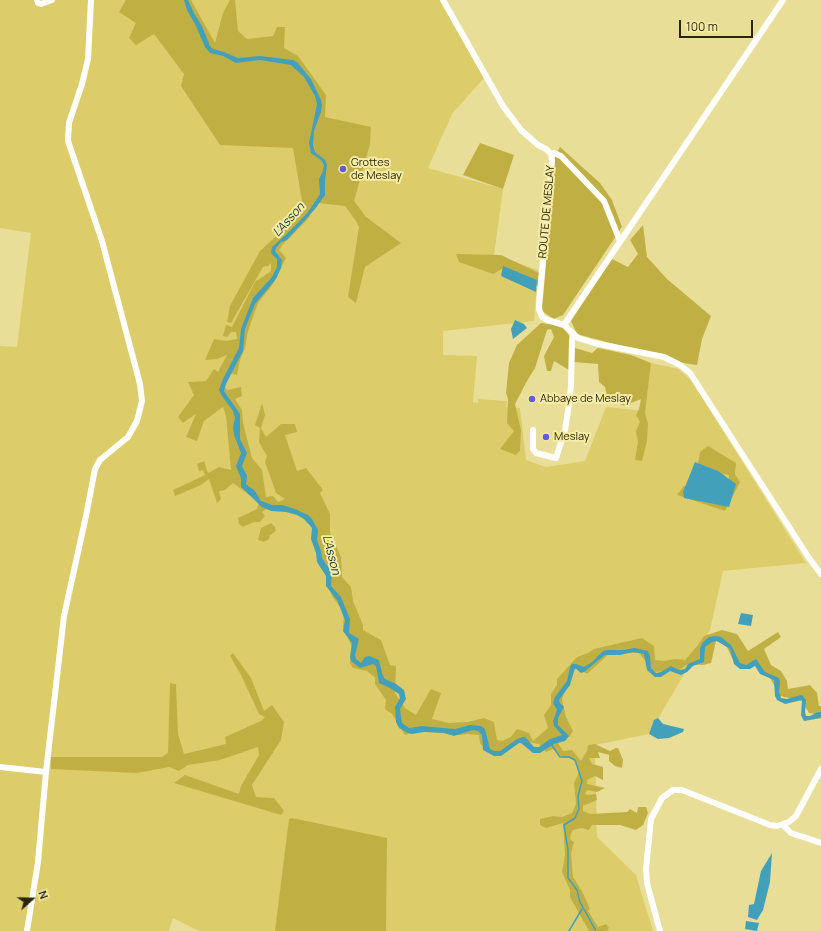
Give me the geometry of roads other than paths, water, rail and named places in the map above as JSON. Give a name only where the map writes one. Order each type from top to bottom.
[{"type":"street","points":[[36,0],[41,4],[52,0]]},
{"type":"street","points":[[27,931],[38,862],[46,772],[64,616],[95,469],[100,460],[128,437],[137,421],[142,401],[140,384],[102,241],[68,141],[69,124],[82,84],[88,59],[91,0]]},
{"type":"street","name":"ROUTE DE MESLAY","points":[[443,0],[503,106],[521,130],[551,154],[552,161],[539,309],[542,316],[547,320],[564,325]]},
{"type":"street","points":[[783,0],[564,325],[573,335],[594,343],[664,357],[680,364],[690,373],[809,558],[821,574]]},
{"type":"street","points":[[551,154],[554,153],[561,156],[604,201],[620,241]]},
{"type":"street","points":[[534,430],[532,449],[536,453],[556,458],[565,430],[568,411],[571,386],[573,335]]},
{"type":"street","points":[[0,767],[46,772]]},
{"type":"street","points":[[660,931],[647,883],[646,869],[651,819],[662,798],[673,790],[682,790],[770,825],[777,826],[789,822],[796,816],[821,769]]},
{"type":"street","points":[[783,824],[791,833],[821,843]]},
{"type":"water","points":[[184,0],[188,0],[202,26],[210,46],[213,49],[238,58],[260,56],[293,60],[297,62],[311,79],[321,100],[321,112],[314,131],[313,145],[315,152],[325,160],[327,165],[325,195],[315,209],[287,240],[281,242],[276,248],[275,251],[282,260],[281,268],[276,279],[255,304],[245,329],[243,351],[224,391],[240,414],[240,439],[247,453],[242,466],[247,476],[246,484],[255,491],[261,501],[272,505],[282,505],[295,509],[308,515],[312,519],[318,530],[317,540],[322,558],[332,573],[331,586],[341,597],[350,619],[349,633],[359,639],[355,655],[356,659],[361,663],[365,657],[369,656],[379,660],[385,679],[404,690],[406,699],[400,709],[402,723],[409,728],[422,726],[455,729],[470,725],[481,726],[485,729],[490,749],[494,751],[500,751],[517,739],[523,737],[525,737],[534,747],[539,747],[550,739],[562,735],[554,726],[553,721],[557,710],[553,703],[555,697],[567,681],[572,664],[584,667],[591,663],[603,651],[634,648],[648,651],[651,668],[656,673],[661,672],[671,666],[679,670],[685,669],[688,664],[700,659],[700,648],[703,642],[709,637],[716,636],[721,637],[731,645],[740,663],[746,665],[756,659],[765,672],[779,678],[779,692],[781,698],[787,699],[801,695],[803,696],[806,700],[806,716],[821,712],[821,718],[804,721],[801,715],[802,700],[785,704],[777,700],[775,696],[774,680],[760,674],[755,666],[750,669],[740,669],[734,664],[730,649],[717,641],[712,642],[705,647],[704,662],[693,666],[681,675],[670,671],[661,677],[655,677],[647,670],[644,654],[633,652],[620,655],[605,655],[581,673],[575,668],[570,685],[559,700],[564,707],[558,718],[558,725],[569,736],[565,741],[554,744],[540,753],[533,753],[519,743],[501,756],[494,756],[483,750],[482,735],[478,731],[473,730],[454,736],[444,733],[424,732],[412,734],[399,728],[396,722],[395,707],[400,698],[399,694],[379,683],[376,666],[373,664],[360,668],[351,661],[350,657],[352,643],[343,631],[345,620],[337,600],[326,586],[326,576],[317,562],[316,553],[311,539],[312,528],[304,519],[297,515],[286,512],[271,511],[262,507],[241,487],[241,478],[236,466],[241,453],[234,435],[233,427],[235,418],[233,411],[219,390],[239,348],[241,329],[253,298],[272,277],[277,267],[277,259],[271,253],[272,247],[308,212],[320,194],[319,179],[324,165],[321,160],[311,153],[309,143],[317,104],[315,96],[304,77],[291,65],[260,60],[236,63],[223,56],[210,53],[205,47],[187,10]]},
{"type":"water","points":[[503,266],[537,280],[536,292],[501,276]]},
{"type":"water","points":[[515,320],[524,324],[527,328],[513,339],[511,329]]},
{"type":"water","points":[[695,462],[718,471],[736,484],[729,507],[684,498],[683,492]]},
{"type":"water","points":[[741,613],[753,615],[751,626],[738,624]]},
{"type":"water","points":[[658,718],[663,724],[684,729],[683,732],[669,738],[658,739],[649,734],[654,720]]},
{"type":"water","points":[[772,853],[770,882],[763,910],[757,920],[748,917],[749,905],[754,904],[761,871]]},
{"type":"water","points":[[746,921],[759,923],[757,931],[745,929]]},
{"type":"waterway","points":[[551,744],[560,757],[569,757],[575,760],[582,781],[578,796],[579,809],[575,818],[564,825],[568,850],[568,878],[577,890],[580,902],[596,931]]},
{"type":"waterway","points":[[569,931],[582,909]]},
{"type":"place","name":"Grottes de Meslay","points":[[343,169]]},
{"type":"place","name":"Abbaye de Meslay","points":[[532,399]]},
{"type":"place","name":"Meslay","points":[[546,437]]},
{"type":"water label","name":"L'Asson","points":[[289,220]]},
{"type":"water label","name":"L'Asson","points":[[331,555]]}]
